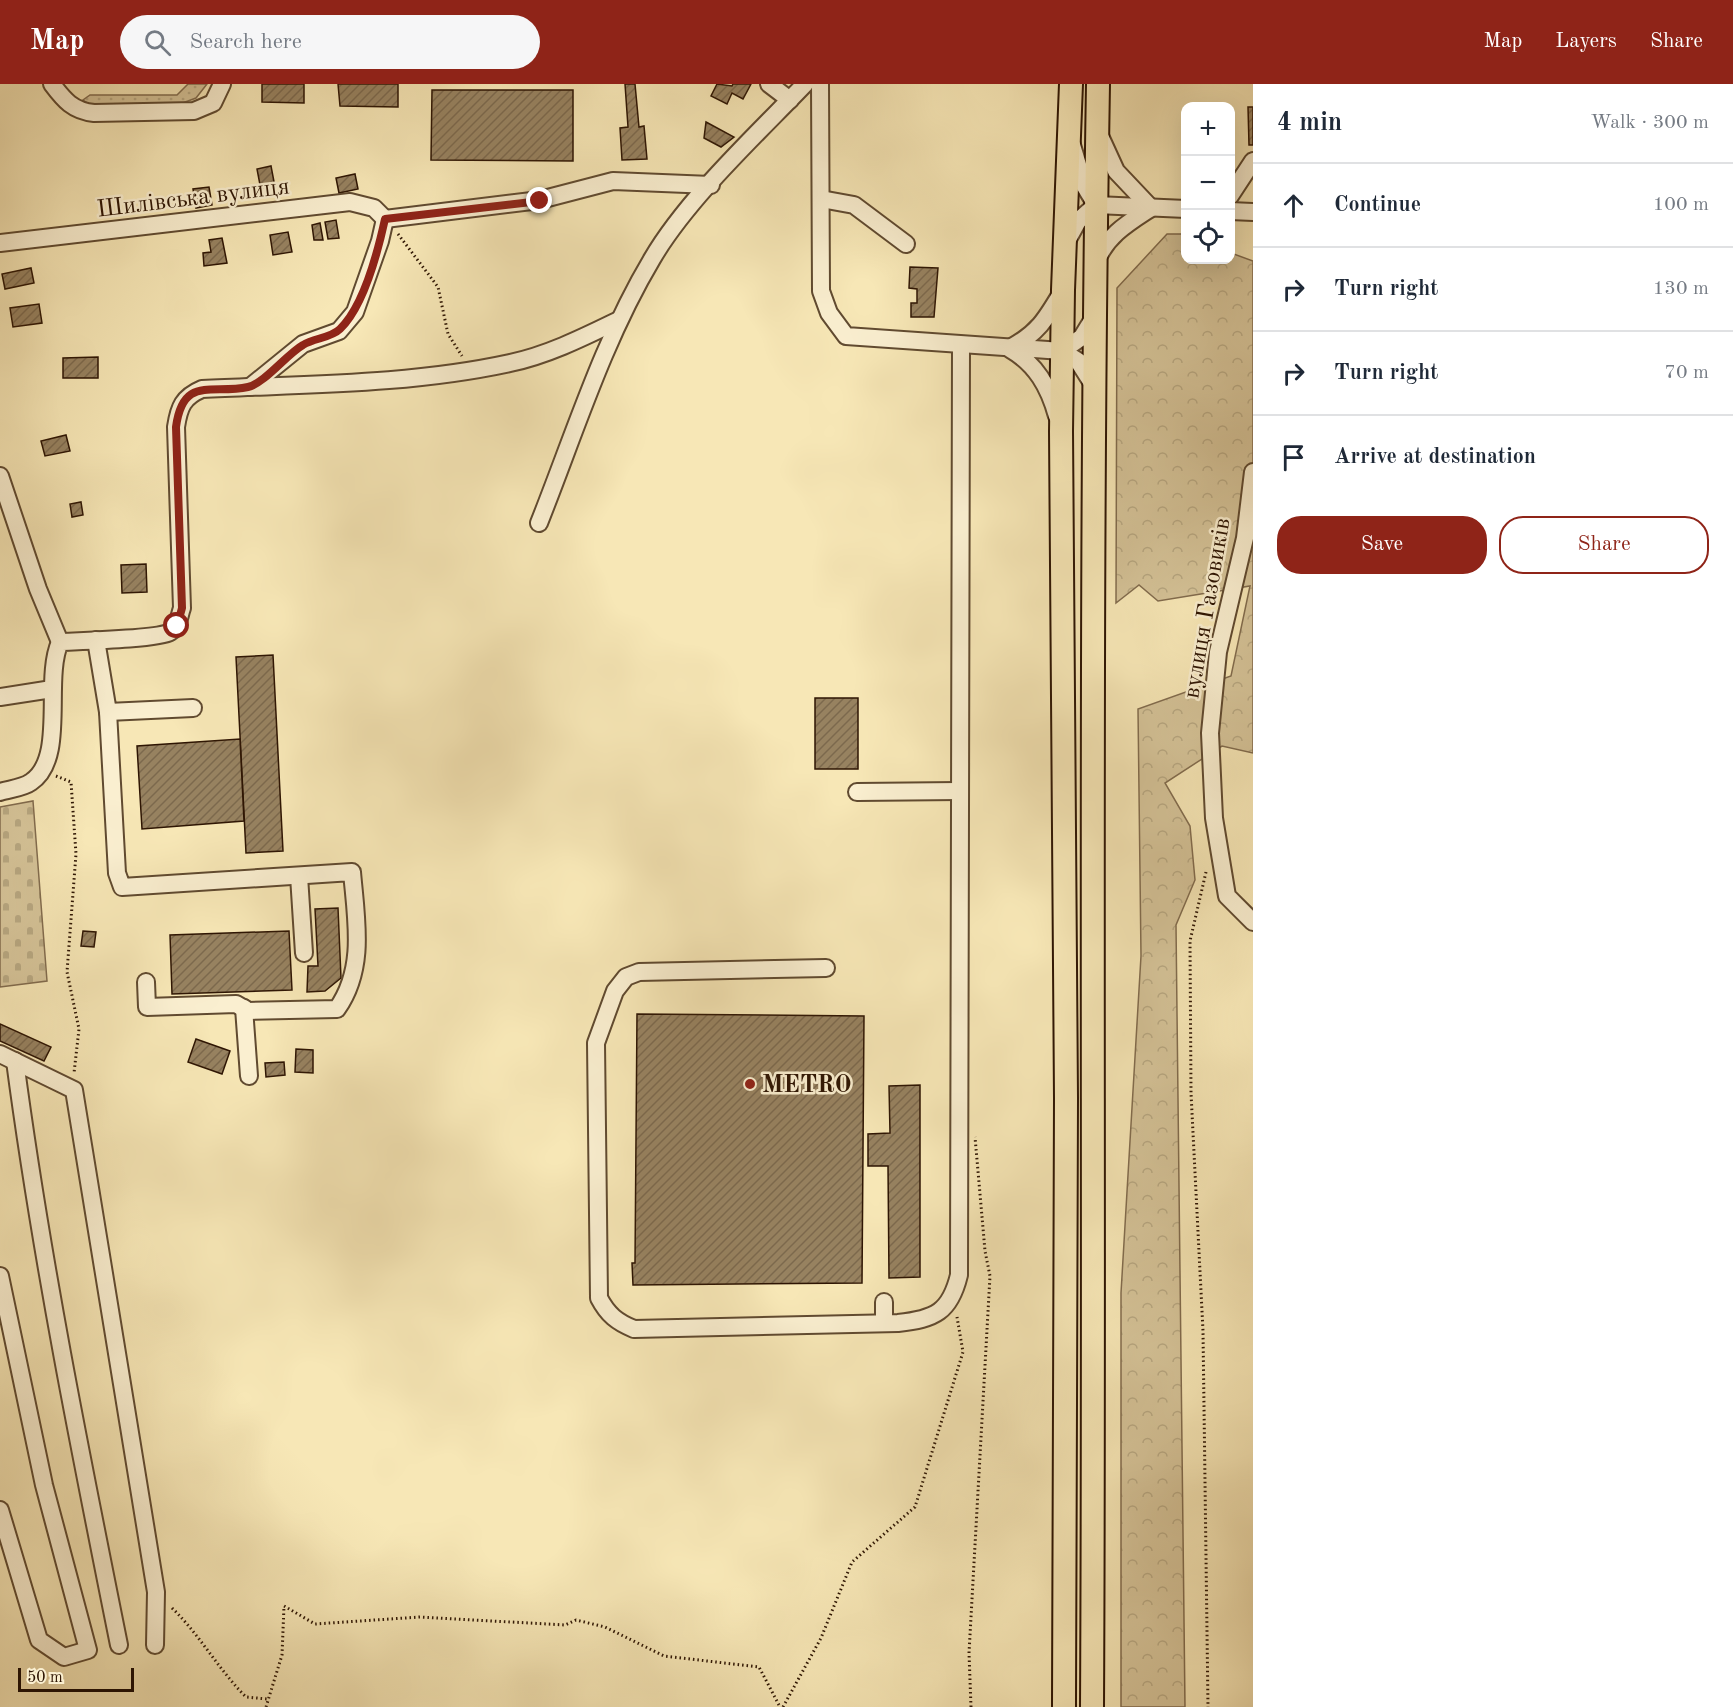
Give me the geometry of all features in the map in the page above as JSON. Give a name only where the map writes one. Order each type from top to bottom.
[{"type":"highway","points":[[1064,1707],[1066,1086],[1061,431],[1063,290],[1071,84]]},
{"type":"highway","points":[[1092,1707],[1095,1146],[1092,383],[1098,84]]},
{"type":"street","points":[[52,84],[67,102],[87,112],[182,113],[204,109],[213,103],[222,84]]},
{"type":"street","points":[[65,84],[67,102]]},
{"type":"street","points":[[769,84],[790,100]]},
{"type":"street","points":[[539,523],[619,320],[653,257],[711,185],[805,84]]},
{"type":"street","points":[[820,84],[821,291],[829,313],[846,336],[961,346],[1062,351],[1078,361],[1092,383]]},
{"type":"street","points":[[1097,128],[1116,171],[1151,208]]},
{"type":"street","points":[[1070,138],[1084,185],[1096,205]]},
{"type":"street","points":[[1235,188],[1253,161]]},
{"type":"street","points":[[250,387],[303,344],[339,331],[354,312],[380,241],[385,219],[540,201],[614,182],[711,185]]},
{"type":"street","points":[[821,200],[854,205],[906,244]]},
{"type":"street","name":"Шилівська вулиця","points":[[0,243],[350,202],[374,208],[385,219]]},
{"type":"street","points":[[1065,248],[1078,221],[1096,205],[1181,209]]},
{"type":"street","points":[[1095,265],[1102,248],[1112,236],[1151,208]]},
{"type":"street","points":[[1235,211],[1253,212]]},
{"type":"street","points":[[1009,349],[1028,338],[1041,326],[1063,290]]},
{"type":"street","points":[[1062,351],[1082,337],[1094,319]]},
{"type":"street","points":[[60,642],[170,633],[177,626],[182,608],[176,427],[179,407],[189,394],[202,389],[440,375],[477,369],[511,363],[569,344],[619,320]]},
{"type":"street","points":[[826,968],[639,972],[626,977],[621,982],[596,1043],[599,1298],[606,1312],[618,1322],[634,1329],[917,1321],[945,1308],[954,1294],[959,1275],[961,346]]},
{"type":"street","points":[[1009,349],[1032,364],[1044,382],[1061,431]]},
{"type":"street","name":"вулиця Газовиків","points":[[1253,472],[1245,538],[1218,651],[1210,733],[1214,818],[1227,896],[1253,922]]},
{"type":"street","points":[[0,476],[38,589],[60,642],[53,657],[50,750],[44,770],[30,783],[0,792]]},
{"type":"street","points":[[96,640],[108,712],[117,873],[122,887],[352,872],[358,954],[345,997],[337,1009],[248,1011],[236,1004],[147,1007],[146,982]]},
{"type":"street","points":[[0,697],[52,689]]},
{"type":"street","points":[[108,712],[193,708]]},
{"type":"street","points":[[857,792],[959,791]]},
{"type":"street","points":[[299,876],[304,953]]},
{"type":"street","points":[[244,1008],[249,1076]]},
{"type":"street","points":[[8,1058],[74,1089],[156,1592],[155,1645]]},
{"type":"street","points":[[8,1058],[79,1450],[119,1645]]},
{"type":"street","points":[[0,1276],[44,1485],[88,1650],[64,1657],[39,1640],[0,1510]]},
{"type":"street","points":[[884,1302],[884,1323]]},
{"type":"path","points":[[385,219],[415,254],[438,287],[448,334],[457,351],[477,369]]},
{"type":"path","points":[[44,770],[70,782],[76,854],[67,972],[79,1029],[74,1089]]},
{"type":"path","points":[[1208,1707],[1203,1331],[1191,1093],[1190,941],[1209,864]]},
{"type":"path","points":[[971,1707],[969,1653],[990,1276],[985,1251],[977,1141],[973,1131]]},
{"type":"path","points":[[782,1707],[821,1638],[852,1562],[915,1507],[963,1352],[954,1294]]},
{"type":"path","points":[[156,1592],[192,1627],[228,1679],[246,1697],[268,1699]]},
{"type":"path","points":[[266,1707],[282,1655],[284,1606],[315,1624],[420,1617],[565,1625],[576,1620],[605,1627],[664,1656],[759,1667],[782,1707]]},
{"type":"green space","points":[[188,84],[207,84],[196,98],[180,104],[89,104],[83,100],[90,95],[177,95]]},
{"type":"green space","points":[[1167,234],[1181,234],[1181,264],[1235,264],[1235,254],[1253,261],[1253,753],[1222,746],[1165,783],[1190,826],[1195,880],[1176,925],[1185,1707],[1121,1707],[1121,1293],[1141,956],[1138,709],[1231,676],[1250,586],[1158,601],[1139,585],[1116,603],[1117,288]]},
{"type":"green space","points":[[33,801],[47,981],[0,987],[0,807]]},
{"type":"building","points":[[262,84],[304,84],[304,103],[262,102]]},
{"type":"building","points":[[338,84],[398,84],[398,107],[340,106]]},
{"type":"building","points":[[625,84],[635,84],[639,127],[644,126],[647,159],[622,160],[620,128],[628,127]]},
{"type":"building","points":[[717,84],[732,86],[733,84],[751,84],[743,99],[732,93],[727,104],[711,96]]},
{"type":"building","points":[[432,90],[573,90],[573,161],[431,160]]},
{"type":"building","points":[[1248,107],[1253,107],[1253,145],[1249,145]]},
{"type":"building","points":[[706,122],[734,137],[721,147],[704,138]]},
{"type":"building","points":[[271,166],[275,187],[261,190],[257,169]]},
{"type":"building","points":[[355,174],[358,189],[339,193],[336,178]]},
{"type":"building","points":[[209,187],[212,205],[196,208],[193,189]]},
{"type":"building","points":[[336,220],[339,238],[328,239],[325,222]]},
{"type":"building","points":[[320,223],[323,240],[314,240],[312,225]]},
{"type":"building","points":[[288,232],[292,252],[273,255],[270,235]]},
{"type":"building","points":[[222,238],[227,263],[204,266],[203,253],[211,252],[209,240]]},
{"type":"building","points":[[910,267],[938,268],[934,317],[911,317],[911,303],[917,303],[917,289],[909,288]]},
{"type":"building","points":[[31,268],[34,283],[5,289],[2,274]]},
{"type":"building","points":[[39,304],[42,323],[13,327],[10,308]]},
{"type":"building","points":[[98,357],[98,378],[63,378],[63,358]]},
{"type":"building","points":[[66,435],[70,451],[45,456],[41,441]]},
{"type":"building","points":[[81,502],[83,515],[72,517],[70,504]]},
{"type":"building","points":[[146,564],[147,592],[122,593],[121,565]]},
{"type":"building","points":[[273,655],[283,851],[246,853],[236,657]]},
{"type":"building","points":[[815,698],[858,698],[858,769],[815,769]]},
{"type":"building","points":[[240,739],[244,821],[142,829],[137,746]]},
{"type":"building","points":[[338,908],[341,978],[325,991],[307,992],[308,966],[318,966],[315,909]]},
{"type":"building","points":[[83,931],[96,932],[94,947],[81,946]]},
{"type":"building","points":[[289,931],[292,990],[172,994],[170,935]]},
{"type":"building","name":"METRO","points":[[637,1014],[864,1016],[862,1283],[633,1285]]},
{"type":"building","points":[[0,1024],[51,1047],[44,1061],[0,1041]]},
{"type":"building","points":[[196,1039],[230,1051],[222,1074],[188,1062]]},
{"type":"building","points":[[296,1049],[313,1050],[313,1073],[295,1072]]},
{"type":"building","points":[[284,1062],[285,1075],[266,1077],[265,1063]]},
{"type":"building","points":[[920,1085],[920,1277],[889,1278],[888,1166],[868,1166],[868,1134],[890,1133],[889,1086]]},
{"type":"place","name":"METRO","points":[[750,1084]]},
{"type":"route","points":[[177,626],[182,608],[176,427],[179,407],[189,394],[202,389],[250,387],[303,344],[339,331],[354,312],[380,241],[385,219],[540,201]]}]
